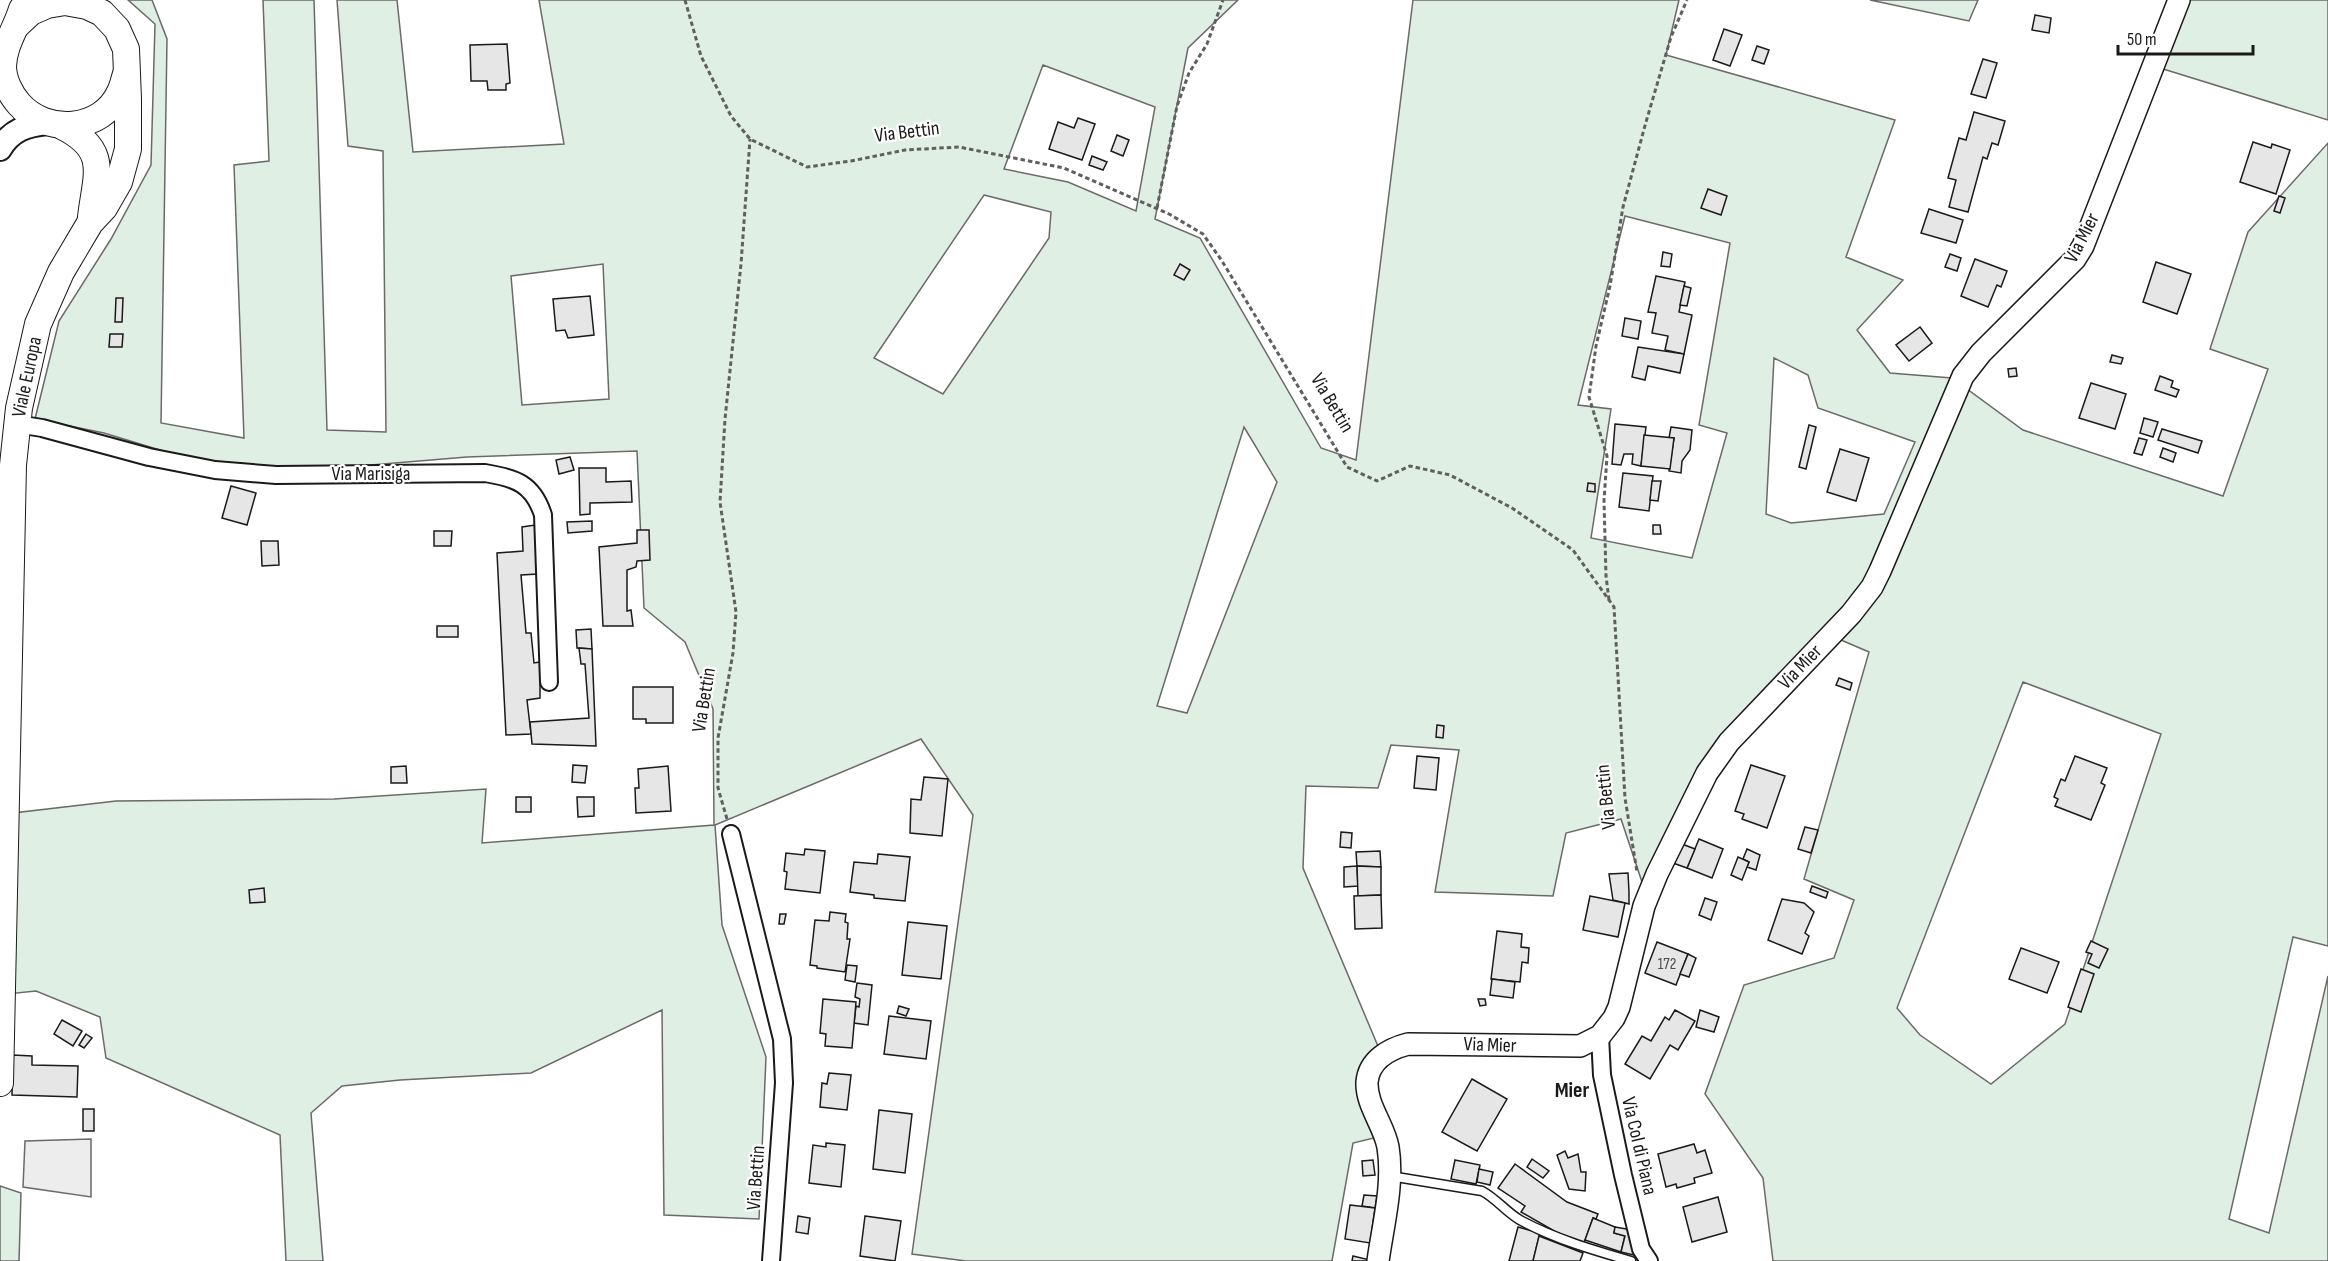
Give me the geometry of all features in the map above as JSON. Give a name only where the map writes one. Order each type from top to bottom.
[{"type":"main road","points":[[17,25],[24,0]]},
{"type":"main road","points":[[0,149],[12,134],[27,125],[54,125],[85,123],[105,111],[120,93],[127,71],[126,49],[117,29],[102,14],[84,3],[64,2],[47,5],[30,12],[9,37],[4,52],[2,73],[12,95],[27,113],[54,125]]},
{"type":"main road","name":"Viale Europa","points":[[0,1083],[13,465],[17,424],[26,372],[38,324],[61,272],[90,223],[104,208],[118,182],[128,149],[127,71]]},
{"type":"main road","name":"Viale Europa","points":[[54,125],[78,134],[93,153],[98,173],[90,223]]},
{"type":"street","name":"Via Mier","points":[[1378,1261],[1389,1176],[1388,1148],[1384,1130],[1369,1094],[1367,1082],[1376,1061],[1384,1053],[1396,1047],[1423,1043],[1580,1046],[1600,1036],[1614,1018],[1619,1007],[1637,930],[1651,890],[1707,773],[1729,742],[1863,600],[1880,571],[1963,376],[1981,353],[2065,270],[2083,246],[2179,0]]},
{"type":"street","name":"Via Marisiga","points":[[17,424],[42,428],[149,457],[215,470],[276,475],[485,473],[505,476],[526,486],[538,499],[543,515],[549,682]]},
{"type":"street","name":"Via Bettin","points":[[732,834],[782,1039],[784,1083],[771,1261]]},
{"type":"street","name":"Via Col di Piana","points":[[1600,1036],[1602,1075],[1623,1175],[1641,1249],[1649,1261]]},
{"type":"lane","points":[[1389,1176],[1482,1191],[1516,1217],[1562,1240],[1631,1261]]},
{"type":"path","name":"Via Bettin","points":[[685,0],[701,56],[731,116],[750,139],[807,167],[905,150],[959,147],[1064,168],[1157,209],[1203,234],[1222,261],[1347,467],[1377,482],[1410,466],[1450,475],[1512,508],[1573,550],[1614,607],[1624,798],[1637,874]]},
{"type":"path","points":[[1157,209],[1177,106],[1189,73],[1207,44],[1223,0]]},
{"type":"path","points":[[1610,601],[1606,576],[1604,501],[1607,456],[1589,397],[1594,357],[1610,286],[1623,207],[1671,37],[1686,0]]},
{"type":"path","name":"Via Bettin","points":[[732,834],[718,788],[718,738],[733,653],[736,612],[720,502],[725,419],[741,264],[750,139]]},
{"type":"green space","points":[[128,0],[152,0],[167,39],[161,423],[244,438],[234,165],[269,161],[263,0],[314,0],[327,430],[386,432],[383,151],[348,146],[337,0],[397,0],[413,152],[564,144],[539,0],[1238,0],[1188,48],[1155,219],[1200,238],[1321,448],[1356,460],[1413,0],[1679,0],[1666,55],[1895,120],[1846,257],[1903,280],[1857,330],[1890,373],[1952,378],[2023,430],[2223,496],[2268,369],[2210,349],[2248,232],[2328,143],[2328,946],[2293,937],[2229,1219],[2269,1233],[2328,976],[2328,1261],[1773,1261],[1763,1178],[1705,1094],[1744,985],[1834,958],[1854,900],[1804,879],[1869,652],[1827,634],[1714,752],[1644,888],[1621,819],[1566,833],[1553,896],[1435,892],[1459,750],[1391,745],[1378,788],[1306,786],[1303,868],[1380,1051],[1365,1073],[1382,1136],[1353,1143],[1332,1261],[966,1261],[912,1254],[973,815],[921,739],[715,825],[722,925],[766,1057],[759,1219],[664,1215],[662,1010],[531,1073],[400,1080],[342,1086],[311,1113],[323,1261],[286,1261],[280,1135],[106,1058],[100,1017],[36,991],[7,994],[13,813],[116,801],[334,799],[486,789],[482,843],[714,825],[713,709],[685,642],[644,608],[637,451],[467,457],[335,468],[268,468],[206,464],[104,433],[35,419],[59,321],[111,239],[151,165],[155,24]],"holes":[[[1043,65],[1155,107],[1136,211],[1068,182],[1004,169]],[[984,195],[1051,212],[1049,238],[943,394],[874,358]],[[1625,216],[1730,243],[1699,425],[1727,433],[1692,558],[1591,538],[1611,409],[1578,405]],[[603,264],[609,399],[522,405],[511,276]],[[1774,358],[1808,375],[1818,408],[1915,442],[1884,514],[1791,523],[1766,514]],[[1244,427],[1277,482],[1187,713],[1157,706]],[[2023,682],[2161,734],[2065,1024],[1991,1084],[1920,1035],[1897,1008]]]},
{"type":"green space","points":[[1870,0],[1978,0],[1969,21]]},
{"type":"green space","points":[[2172,0],[2328,0],[2328,120],[2147,64]]},
{"type":"green space","points":[[0,1186],[21,1193],[19,1261],[0,1261]]},
{"type":"shaded area","points":[[91,1139],[91,1197],[23,1187],[25,1141]]},
{"type":"building","points":[[2035,15],[2051,18],[2049,33],[2032,30]]},
{"type":"building","points":[[1724,29],[1742,35],[1730,66],[1713,60]]},
{"type":"building","points":[[507,44],[510,83],[506,84],[506,90],[488,90],[487,81],[471,81],[470,45]]},
{"type":"building","points":[[1757,46],[1769,50],[1764,64],[1752,60]]},
{"type":"building","points":[[1983,59],[1997,63],[1986,98],[1971,94]]},
{"type":"building","points":[[1974,112],[2005,121],[1998,145],[1992,143],[1987,159],[1983,157],[1968,212],[1949,207],[1956,180],[1948,178],[1959,138],[1966,140]]},
{"type":"building","points":[[1078,118],[1095,124],[1082,160],[1049,149],[1058,122],[1074,128]]},
{"type":"building","points":[[1117,135],[1129,140],[1123,156],[1111,151]]},
{"type":"building","points":[[2253,142],[2271,148],[2272,144],[2290,150],[2276,194],[2240,182]]},
{"type":"building","points":[[1092,156],[1107,162],[1103,170],[1089,165]]},
{"type":"building","points":[[1708,189],[1727,196],[1721,215],[1701,208]]},
{"type":"building","points":[[2279,196],[2285,198],[2280,213],[2274,211]]},
{"type":"building","points":[[1929,209],[1963,220],[1956,243],[1921,233]]},
{"type":"building","points":[[1663,252],[1672,254],[1670,267],[1661,266]]},
{"type":"building","points":[[1950,254],[1961,258],[1957,271],[1945,267]]},
{"type":"building","points":[[1975,259],[2007,271],[2001,287],[1997,285],[1988,307],[1961,296]]},
{"type":"building","points":[[2156,262],[2191,274],[2177,314],[2143,302]]},
{"type":"building","points":[[1180,264],[1190,270],[1184,280],[1174,275]]},
{"type":"building","points":[[1656,276],[1685,282],[1679,312],[1692,315],[1684,354],[1665,350],[1668,336],[1652,333],[1656,313],[1648,312]]},
{"type":"building","points":[[1684,286],[1691,288],[1687,306],[1680,305]]},
{"type":"building","points":[[590,296],[594,335],[568,338],[565,330],[556,331],[553,299]]},
{"type":"building","points":[[116,298],[123,298],[122,322],[115,322]]},
{"type":"building","points":[[1625,318],[1641,321],[1638,339],[1622,336]]},
{"type":"building","points":[[1920,327],[1932,343],[1909,361],[1896,345]]},
{"type":"building","points":[[110,334],[123,334],[122,347],[109,347]]},
{"type":"building","points":[[1638,347],[1684,354],[1680,373],[1648,366],[1645,380],[1632,377]]},
{"type":"building","points":[[2112,355],[2123,358],[2121,364],[2110,362]]},
{"type":"building","points":[[2016,368],[2017,376],[2009,377],[2008,369]]},
{"type":"building","points":[[2160,376],[2173,381],[2171,387],[2179,390],[2176,397],[2155,390]]},
{"type":"building","points":[[2091,383],[2126,394],[2115,429],[2079,418]]},
{"type":"building","points":[[2144,418],[2158,422],[2153,437],[2140,433]]},
{"type":"building","points":[[1615,424],[1646,427],[1641,466],[1632,464],[1633,454],[1624,454],[1621,465],[1612,464]]},
{"type":"building","points":[[1809,425],[1816,427],[1806,469],[1799,467]]},
{"type":"building","points":[[1671,427],[1692,430],[1690,450],[1682,461],[1681,473],[1669,471],[1674,438],[1669,438]]},
{"type":"building","points":[[2162,429],[2202,441],[2198,453],[2158,440]]},
{"type":"building","points":[[1644,435],[1674,438],[1670,469],[1641,466]]},
{"type":"building","points":[[2139,438],[2147,440],[2142,455],[2134,453]]},
{"type":"building","points":[[2163,448],[2176,453],[2173,462],[2160,457]]},
{"type":"building","points":[[1840,449],[1869,458],[1856,501],[1827,492]]},
{"type":"building","points":[[570,457],[574,470],[559,474],[556,460]]},
{"type":"building","points":[[579,468],[606,468],[606,482],[631,481],[632,502],[590,503],[590,514],[580,515]]},
{"type":"building","points":[[1623,473],[1653,476],[1649,511],[1619,507]]},
{"type":"building","points":[[1652,481],[1661,481],[1658,501],[1650,500]]},
{"type":"building","points":[[1588,483],[1595,484],[1595,492],[1587,491]]},
{"type":"building","points":[[231,486],[256,493],[247,525],[222,518]]},
{"type":"building","points":[[592,521],[592,531],[568,533],[567,522]]},
{"type":"building","points":[[535,525],[538,574],[521,575],[526,633],[531,633],[534,663],[540,662],[540,698],[527,700],[531,734],[506,735],[497,553],[523,551],[522,527]]},
{"type":"building","points":[[1653,525],[1660,525],[1661,534],[1653,534]]},
{"type":"building","points":[[637,530],[649,530],[650,560],[637,561],[636,567],[627,570],[627,611],[631,610],[633,626],[603,626],[599,547],[637,543]]},
{"type":"building","points":[[434,531],[452,531],[451,546],[434,546]]},
{"type":"building","points":[[261,541],[278,541],[279,565],[262,566]]},
{"type":"building","points":[[437,626],[458,626],[458,637],[437,637]]},
{"type":"building","points":[[591,629],[592,649],[577,648],[576,630]]},
{"type":"building","points":[[579,648],[592,649],[596,746],[532,744],[530,722],[589,718],[585,664],[581,664]]},
{"type":"building","points":[[1839,678],[1852,683],[1850,690],[1836,685]]},
{"type":"building","points":[[633,687],[673,687],[673,723],[646,723],[646,719],[633,719]]},
{"type":"building","points":[[1437,725],[1444,726],[1443,738],[1436,737]]},
{"type":"building","points":[[1417,756],[1439,758],[1436,790],[1414,788]]},
{"type":"building","points":[[2075,756],[2107,768],[2101,783],[2105,785],[2091,820],[2055,806],[2058,799],[2054,797],[2061,779],[2065,781]]},
{"type":"building","points":[[573,765],[587,766],[585,783],[572,782]]},
{"type":"building","points":[[1751,765],[1785,776],[1767,828],[1742,819],[1744,814],[1735,811]]},
{"type":"building","points":[[406,766],[407,783],[391,783],[391,767]]},
{"type":"building","points":[[668,766],[671,811],[636,813],[635,788],[639,788],[638,769]]},
{"type":"building","points":[[924,777],[948,779],[942,836],[910,833],[911,799],[921,800]]},
{"type":"building","points":[[516,797],[531,797],[531,812],[516,812]]},
{"type":"building","points":[[577,797],[594,797],[594,816],[578,817]]},
{"type":"building","points":[[1805,827],[1818,830],[1811,853],[1798,849]]},
{"type":"building","points":[[1341,832],[1352,833],[1351,848],[1340,847]]},
{"type":"building","points":[[1699,839],[1723,849],[1712,878],[1687,868]]},
{"type":"building","points":[[1682,844],[1695,849],[1687,868],[1673,863]]},
{"type":"building","points":[[805,849],[825,851],[820,893],[785,889],[786,853],[804,855]]},
{"type":"building","points":[[1747,849],[1760,855],[1756,870],[1747,867],[1749,862],[1743,859]]},
{"type":"building","points":[[1380,851],[1381,867],[1357,866],[1356,852]]},
{"type":"building","points":[[878,854],[910,857],[905,901],[874,898],[874,895],[850,892],[854,862],[877,864]]},
{"type":"building","points":[[1738,857],[1749,862],[1742,880],[1731,875]]},
{"type":"building","points":[[1357,866],[1358,886],[1344,887],[1344,867]]},
{"type":"building","points":[[1357,866],[1381,867],[1381,895],[1358,896]]},
{"type":"building","points":[[1628,873],[1629,904],[1613,900],[1609,874]]},
{"type":"building","points":[[1812,886],[1828,892],[1826,898],[1810,892]]},
{"type":"building","points":[[264,888],[265,902],[250,903],[249,890]]},
{"type":"building","points":[[1381,895],[1382,928],[1355,929],[1354,896]]},
{"type":"building","points":[[1590,896],[1625,903],[1618,937],[1583,930]]},
{"type":"building","points":[[1705,898],[1717,902],[1711,920],[1699,915]]},
{"type":"building","points":[[1782,899],[1804,903],[1814,912],[1805,933],[1809,936],[1802,954],[1768,940]]},
{"type":"building","points":[[830,912],[846,914],[847,939],[850,939],[845,972],[810,965],[815,920],[829,921]]},
{"type":"building","points":[[780,914],[786,914],[784,924],[779,924]]},
{"type":"building","points":[[908,922],[947,926],[941,979],[902,975]]},
{"type":"building","points":[[1497,931],[1522,934],[1521,947],[1529,948],[1528,963],[1522,962],[1520,982],[1491,979]]},
{"type":"building","points":[[2091,941],[2108,949],[2099,968],[2088,963],[2092,954],[2086,952]]},
{"type":"building","points":[[1657,942],[1688,954],[1676,985],[1645,973]]},
{"type":"building","points":[[2021,948],[2059,962],[2047,993],[2009,979]]},
{"type":"building","points":[[1688,954],[1696,958],[1689,977],[1680,974]]},
{"type":"building","points":[[847,965],[857,966],[855,982],[845,980]]},
{"type":"building","points":[[2081,969],[2094,974],[2081,1012],[2068,1007]]},
{"type":"building","points":[[1492,979],[1515,982],[1513,998],[1490,995]]},
{"type":"building","points":[[857,983],[872,985],[868,1025],[854,1023],[856,1006],[859,1007],[860,999],[855,997]]},
{"type":"building","points":[[823,999],[856,1002],[852,1048],[825,1046],[826,1034],[820,1033]]},
{"type":"building","points":[[1478,999],[1485,999],[1486,1005],[1480,1006]]},
{"type":"building","points":[[899,1006],[909,1009],[906,1016],[897,1013]]},
{"type":"building","points":[[1675,1010],[1695,1021],[1678,1050],[1670,1045],[1650,1079],[1625,1064],[1642,1036],[1651,1041],[1665,1017],[1669,1020]]},
{"type":"building","points":[[1700,1010],[1719,1017],[1714,1032],[1696,1027]]},
{"type":"building","points":[[889,1016],[931,1021],[926,1059],[884,1054]]},
{"type":"building","points":[[62,1020],[82,1031],[73,1046],[54,1034]]},
{"type":"building","points":[[86,1034],[92,1038],[84,1048],[79,1045]]},
{"type":"building","points":[[13,1055],[32,1056],[32,1065],[78,1066],[77,1097],[12,1095]]},
{"type":"building","points":[[829,1073],[851,1075],[847,1110],[820,1107],[822,1083],[827,1084]]},
{"type":"building","points":[[1472,1079],[1507,1099],[1477,1151],[1442,1132]]},
{"type":"building","points":[[83,1109],[94,1109],[94,1131],[83,1131]]},
{"type":"building","points":[[879,1110],[912,1114],[905,1173],[873,1169]]},
{"type":"building","points":[[826,1143],[845,1145],[841,1187],[809,1183],[813,1145],[826,1147]]},
{"type":"building","points":[[1694,1144],[1697,1153],[1705,1150],[1712,1173],[1694,1178],[1695,1183],[1677,1188],[1676,1184],[1666,1187],[1658,1154]]},
{"type":"building","points":[[1565,1151],[1568,1158],[1578,1154],[1581,1172],[1586,1172],[1585,1191],[1569,1189],[1557,1155]]},
{"type":"building","points":[[1532,1159],[1549,1171],[1543,1178],[1527,1167]]},
{"type":"building","points":[[1373,1160],[1375,1175],[1363,1176],[1362,1161]]},
{"type":"building","points":[[1455,1160],[1480,1165],[1476,1184],[1451,1179]]},
{"type":"building","points":[[1515,1164],[1567,1202],[1598,1214],[1596,1219],[1593,1218],[1584,1243],[1556,1232],[1521,1212],[1525,1206],[1498,1188]]},
{"type":"building","points":[[1479,1169],[1493,1172],[1490,1185],[1477,1182]]},
{"type":"building","points":[[1364,1195],[1377,1196],[1375,1208],[1362,1206]]},
{"type":"building","points":[[1718,1197],[1727,1232],[1692,1242],[1683,1207]]},
{"type":"building","points":[[1350,1205],[1375,1208],[1370,1243],[1345,1239]]},
{"type":"building","points":[[798,1216],[810,1218],[808,1234],[796,1232]]},
{"type":"building","points":[[865,1216],[901,1221],[895,1261],[860,1256]]},
{"type":"building","points":[[1593,1218],[1615,1227],[1614,1233],[1625,1236],[1621,1252],[1585,1240]]},
{"type":"building","points":[[1518,1227],[1540,1233],[1533,1261],[1509,1261]]},
{"type":"building","points":[[1615,1227],[1632,1230],[1638,1256],[1621,1252],[1625,1236],[1614,1233]]},
{"type":"building","points":[[1539,1236],[1583,1253],[1580,1261],[1533,1261]]},
{"type":"building","points":[[1353,1256],[1370,1260],[1370,1261],[1352,1261]]},
{"type":"district","name":"Mier","points":[[1572,1090]]}]
